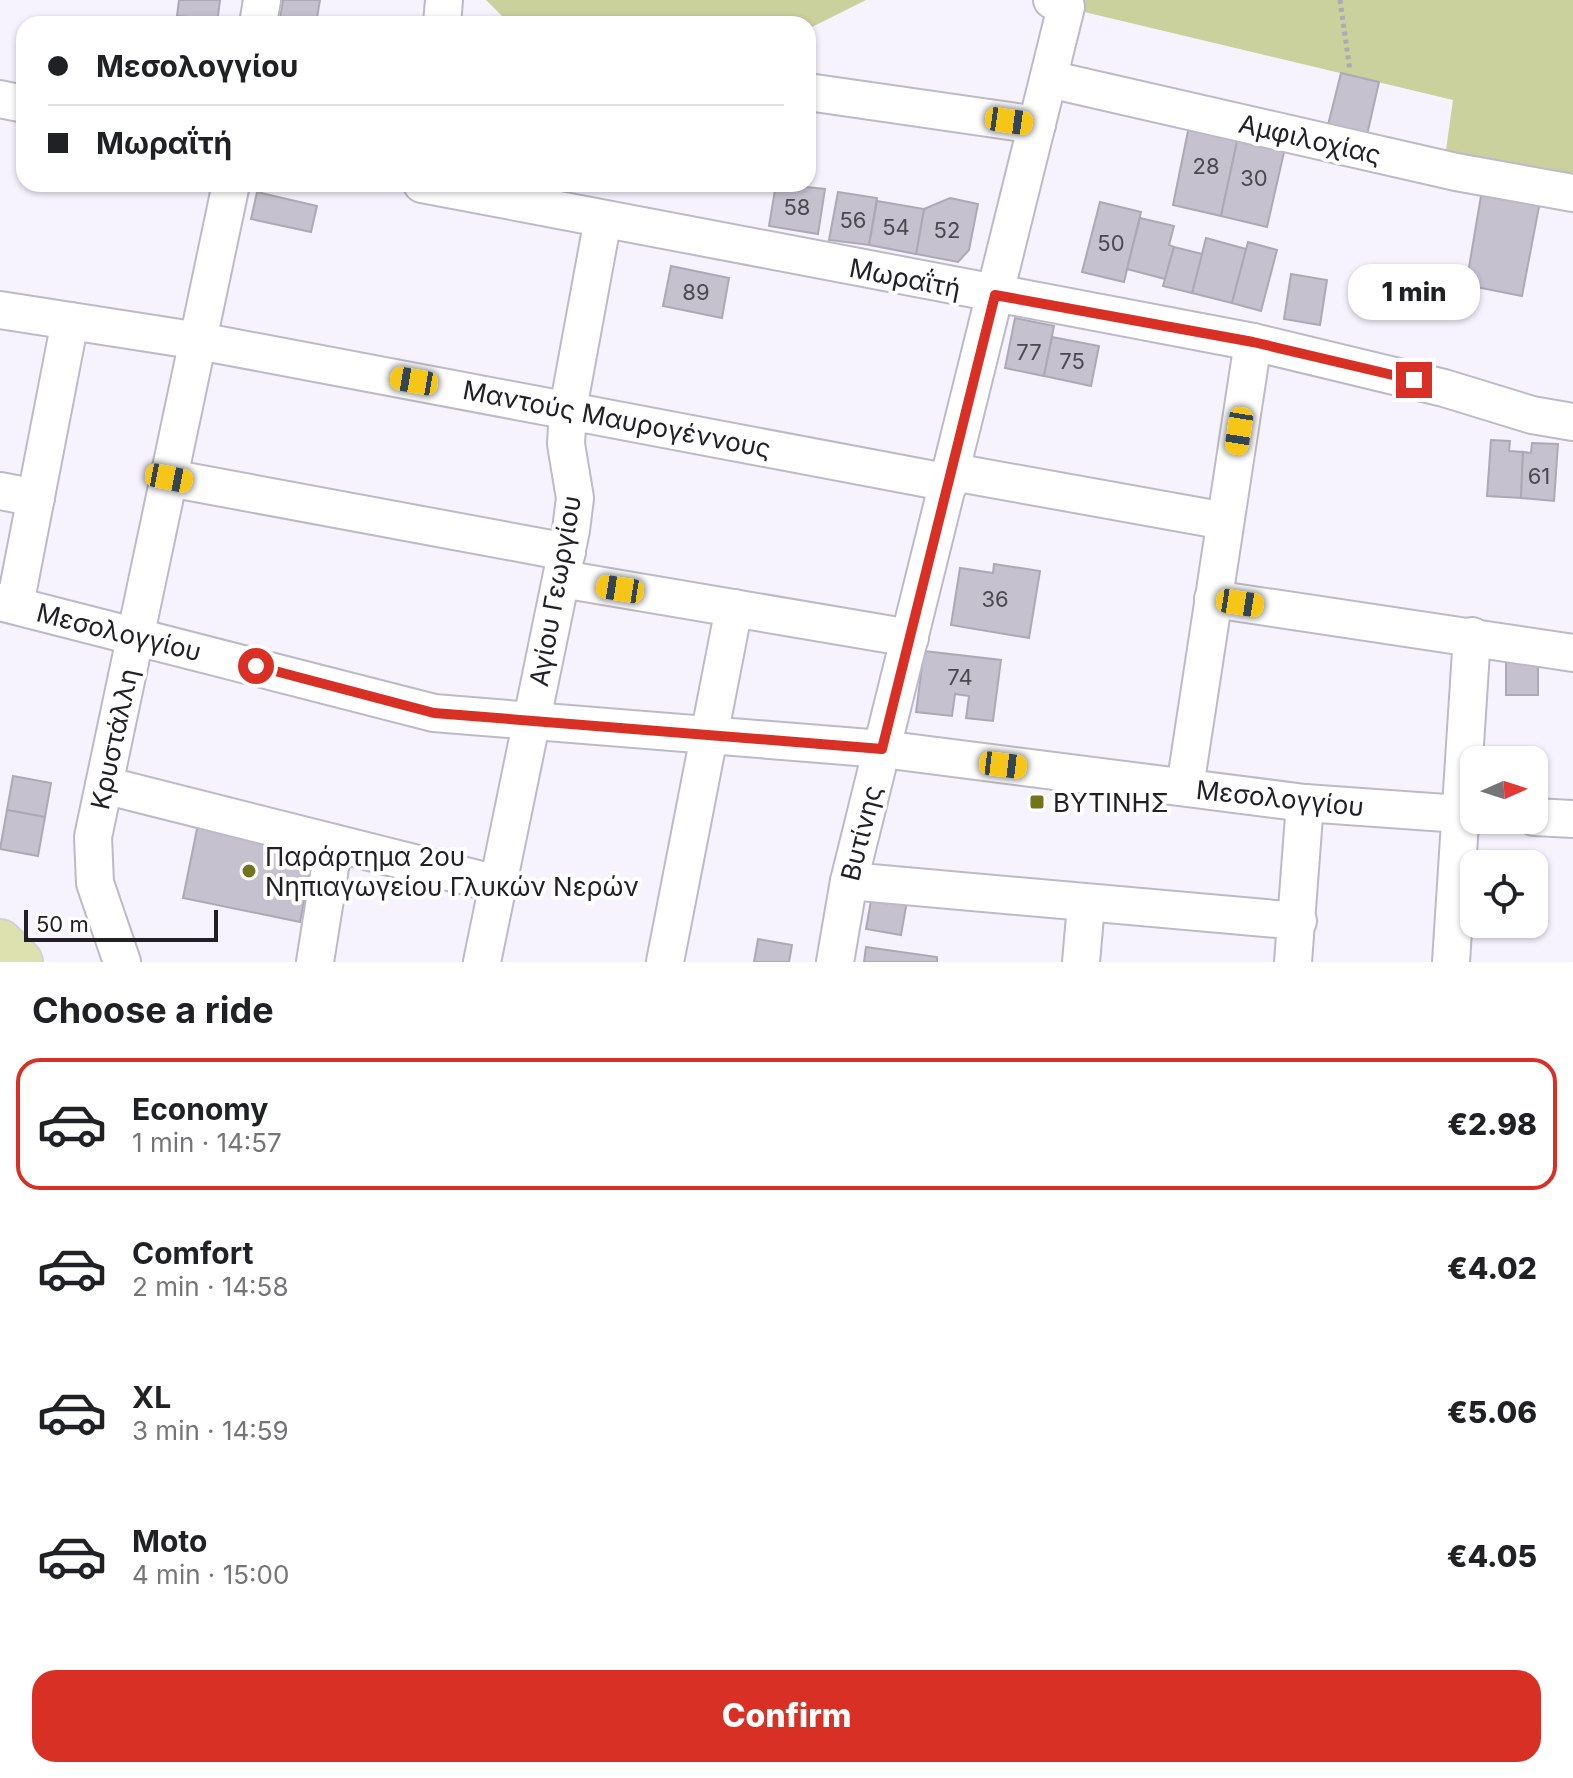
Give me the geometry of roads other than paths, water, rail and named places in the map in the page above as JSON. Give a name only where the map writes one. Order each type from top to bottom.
[{"type":"main road","points":[[0,942],[20,962]]},
{"type":"street","name":"Βυτίνης","points":[[835,962],[849,881],[1049,79],[1059,2]]},
{"type":"street","name":"Αμφιλοχίας","points":[[1049,79],[1456,172],[1573,193]]},
{"type":"street","points":[[816,93],[1037,125]]},
{"type":"street","name":"Κρυστάλλη","points":[[122,962],[95,883],[91,858],[229,192]]},
{"type":"street","name":"Μωραΐτή","points":[[463,192],[1253,342],[1429,384],[1532,415],[1573,422]]},
{"type":"street","name":"Αγίου Γεωργίου","points":[[482,962],[564,566],[575,498],[566,444],[568,409],[603,219]]},
{"type":"street","name":"Μαντούς Μαυρογέννους","points":[[0,310],[199,341],[951,478],[1225,521]]},
{"type":"street","points":[[8,604],[36,498],[70,321]]},
{"type":"street","points":[[1185,787],[1253,342]]},
{"type":"street","points":[[169,478],[564,566],[734,608],[910,638]]},
{"type":"street","points":[[0,491],[36,498]]},
{"type":"street","points":[[1213,599],[1573,653]]},
{"type":"street","name":"Μεσολογγίου","points":[[8,604],[434,713],[882,749],[1305,803],[1460,813]]},
{"type":"street","points":[[665,962],[734,608]]},
{"type":"street","points":[[1470,746],[1472,636]]},
{"type":"street","points":[[104,785],[497,884]]},
{"type":"street","points":[[1293,962],[1305,803]]},
{"type":"street","points":[[1548,818],[1573,819]]},
{"type":"street","points":[[1451,962],[1466,834]]},
{"type":"street","points":[[315,962],[334,843]]},
{"type":"street","points":[[849,881],[1086,905],[1298,921]]},
{"type":"street","points":[[1081,962],[1086,905]]},
{"type":"place","name":"ΒΥΤΙΝΗΣ","points":[[1037,802]]},
{"type":"place","name":"Παράρτημα 2ου Νηπιαγωγείου Γλυκών Νερών","points":[[249,871]]}]
